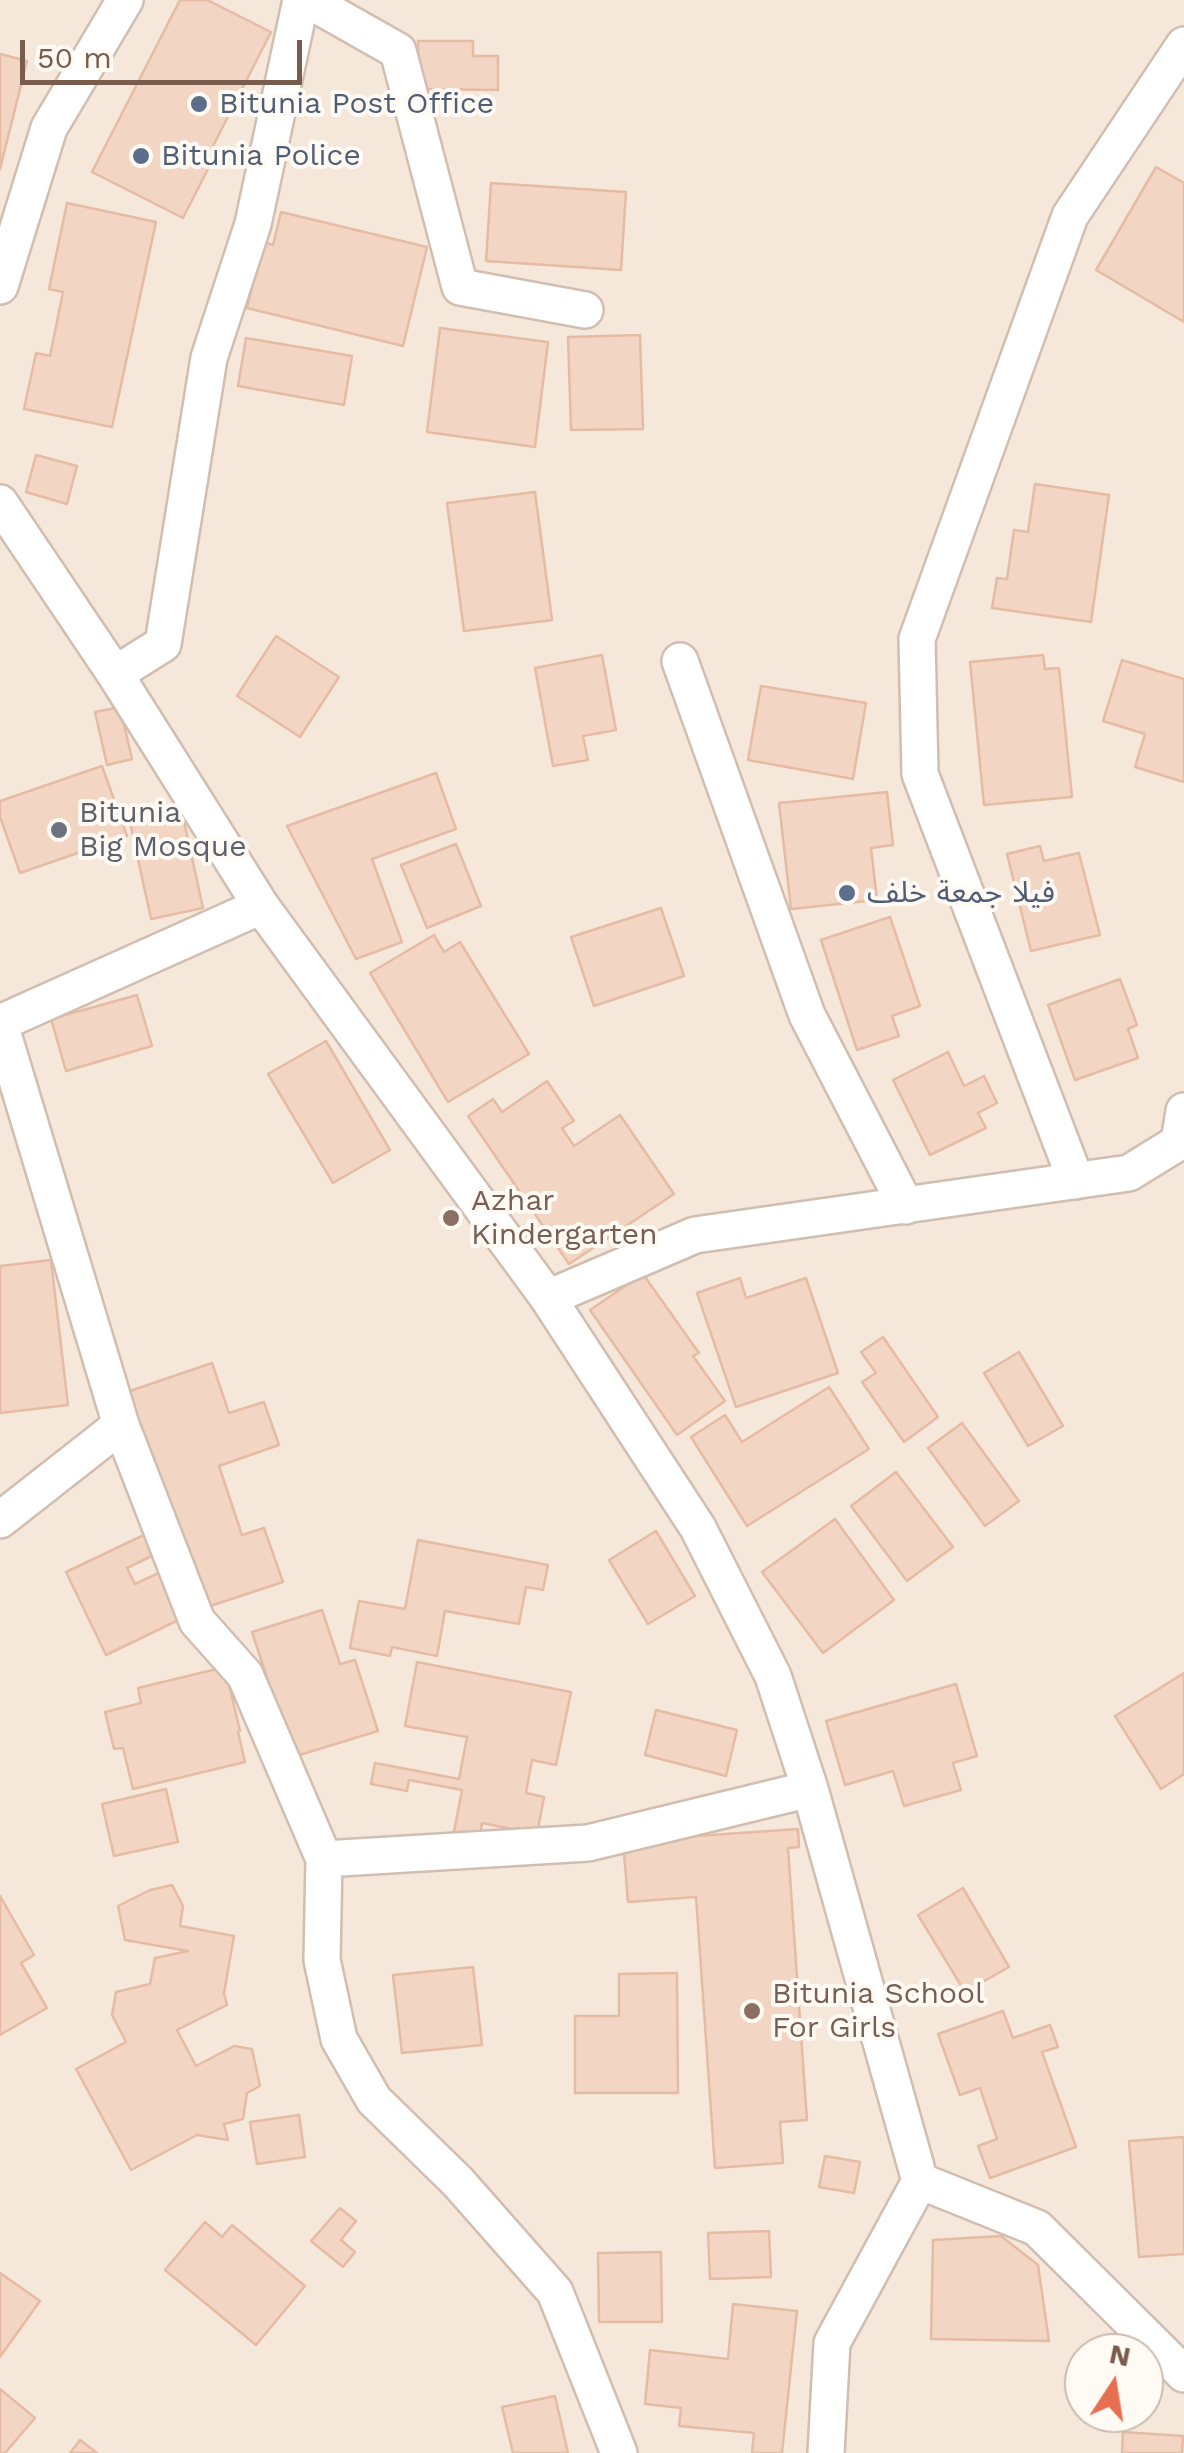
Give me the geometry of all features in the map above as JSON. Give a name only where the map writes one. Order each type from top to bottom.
[{"type":"street","points":[[0,286],[48,128],[125,0]]},
{"type":"street","points":[[115,674],[163,644],[209,358],[253,224],[304,0],[398,51],[460,287],[585,310]]},
{"type":"street","points":[[1076,1181],[920,774],[917,640],[1070,216],[1184,45]]},
{"type":"street","points":[[0,503],[115,674],[261,906],[548,1298],[698,1528],[773,1676],[810,1788],[920,2181],[832,2343],[826,2453]]},
{"type":"street","points":[[680,661],[808,1015],[906,1206]]},
{"type":"street","points":[[261,906],[0,1024],[121,1425],[198,1621],[244,1675],[324,1860],[322,1960],[339,2039],[374,2100],[458,2182],[555,2292],[619,2453]]},
{"type":"street","points":[[548,1298],[694,1236],[1129,1173],[1179,1142],[1184,1111]]},
{"type":"street","points":[[0,1520],[121,1425]]},
{"type":"street","points":[[324,1860],[588,1843],[810,1788]]},
{"type":"street","points":[[920,2181],[1037,2228],[1184,2374]]},
{"type":"shaded area","points":[[0,0],[1184,0],[1184,2453],[0,2453]]},
{"type":"building","points":[[180,0],[207,0],[271,32],[208,156],[213,159],[183,218],[92,172]]},
{"type":"building","points":[[418,41],[473,41],[473,56],[498,56],[498,90],[419,89]]},
{"type":"building","points":[[0,54],[27,61],[0,169]]},
{"type":"building","points":[[1156,167],[1184,183],[1184,322],[1096,270]]},
{"type":"building","points":[[491,183],[626,192],[621,270],[486,261]]},
{"type":"building","points":[[67,203],[156,222],[112,427],[24,409],[36,353],[50,356],[63,292],[49,289]]},
{"type":"building","points":[[281,212],[427,247],[403,346],[247,308],[263,242],[273,245]]},
{"type":"building","points":[[440,328],[548,342],[535,447],[427,432]]},
{"type":"building","points":[[640,335],[643,429],[571,430],[568,337]]},
{"type":"building","points":[[246,338],[352,356],[344,405],[238,386]]},
{"type":"building","points":[[36,455],[77,466],[67,504],[26,492]]},
{"type":"building","points":[[1035,484],[1109,495],[1091,622],[992,608],[997,578],[1007,579],[1014,530],[1028,532]]},
{"type":"building","points":[[535,492],[552,620],[464,631],[447,503]]},
{"type":"building","points":[[276,636],[339,677],[300,737],[237,696]]},
{"type":"building","points":[[602,655],[616,730],[583,736],[588,760],[553,766],[535,668]]},
{"type":"building","points":[[1043,655],[1045,669],[1059,668],[1072,797],[984,805],[970,662]]},
{"type":"building","points":[[1122,660],[1184,679],[1184,782],[1135,767],[1145,734],[1103,721]]},
{"type":"building","points":[[761,686],[866,703],[853,779],[748,760]]},
{"type":"building","points":[[120,707],[132,759],[107,765],[95,712]]},
{"type":"building","points":[[102,766],[127,836],[20,873],[0,817],[0,801]]},
{"type":"building","points":[[436,773],[456,829],[372,859],[402,942],[356,959],[287,826]]},
{"type":"building","points":[[887,792],[893,845],[871,848],[877,900],[791,909],[779,803]]},
{"type":"building","points":[[180,803],[203,908],[151,919],[128,813]]},
{"type":"building","points":[[456,844],[481,906],[427,928],[401,865]]},
{"type":"building","points":[[1040,846],[1044,861],[1079,853],[1100,935],[1031,951],[1007,854]]},
{"type":"building","points":[[661,908],[684,976],[594,1006],[571,937]]},
{"type":"building","points":[[890,917],[920,1006],[892,1016],[899,1036],[857,1050],[821,940]]},
{"type":"building","points":[[434,935],[444,952],[460,942],[529,1054],[448,1102],[370,973]]},
{"type":"building","points":[[1120,979],[1137,1025],[1128,1029],[1138,1058],[1075,1080],[1048,1005]]},
{"type":"building","points":[[137,995],[152,1046],[66,1071],[51,1019]]},
{"type":"building","points":[[326,1041],[390,1150],[333,1183],[268,1074]]},
{"type":"building","points":[[948,1052],[964,1086],[984,1076],[997,1103],[978,1113],[986,1128],[930,1155],[893,1080]]},
{"type":"building","points":[[547,1081],[574,1121],[562,1128],[574,1146],[620,1115],[674,1194],[569,1264],[468,1116],[493,1099],[502,1112]]},
{"type":"building","points":[[51,1260],[68,1405],[0,1413],[0,1266]]},
{"type":"building","points":[[643,1274],[699,1353],[693,1356],[725,1401],[677,1435],[590,1310]]},
{"type":"building","points":[[740,1278],[746,1298],[806,1278],[838,1373],[736,1407],[697,1293]]},
{"type":"building","points":[[883,1337],[938,1417],[904,1442],[862,1382],[876,1373],[861,1352]]},
{"type":"building","points":[[1019,1352],[1063,1426],[1028,1446],[984,1373]]},
{"type":"building","points":[[212,1363],[229,1413],[264,1402],[279,1445],[219,1466],[242,1535],[264,1528],[283,1582],[201,1609],[127,1392]]},
{"type":"building","points":[[829,1387],[869,1449],[747,1526],[691,1437],[725,1415],[742,1442]]},
{"type":"building","points":[[962,1423],[1019,1501],[985,1526],[928,1448]]},
{"type":"building","points":[[896,1472],[953,1547],[907,1581],[851,1506]]},
{"type":"building","points":[[835,1519],[894,1600],[823,1653],[762,1572]]},
{"type":"building","points":[[656,1531],[695,1596],[648,1624],[609,1560]]},
{"type":"building","points":[[146,1534],[156,1554],[127,1568],[135,1584],[165,1570],[187,1616],[106,1655],[66,1572]]},
{"type":"building","points":[[418,1540],[548,1565],[543,1590],[526,1587],[519,1624],[445,1611],[437,1656],[392,1647],[390,1656],[350,1648],[359,1601],[405,1609]]},
{"type":"building","points":[[322,1610],[340,1664],[355,1660],[378,1731],[293,1757],[252,1632]]},
{"type":"building","points":[[417,1662],[571,1692],[556,1765],[532,1760],[526,1793],[544,1797],[537,1834],[482,1823],[480,1837],[454,1832],[462,1790],[409,1780],[407,1791],[371,1784],[375,1763],[459,1779],[467,1737],[405,1726]]},
{"type":"building","points":[[225,1667],[245,1762],[133,1789],[123,1748],[114,1749],[105,1712],[141,1703],[138,1688]]},
{"type":"building","points":[[1184,1673],[1184,1774],[1161,1789],[1115,1716]]},
{"type":"building","points":[[956,1684],[977,1756],[953,1763],[961,1790],[904,1806],[893,1771],[845,1785],[826,1721]]},
{"type":"building","points":[[656,1710],[737,1730],[726,1776],[645,1755]]},
{"type":"building","points":[[166,1789],[178,1842],[114,1856],[102,1804]]},
{"type":"building","name":"Bitunia School For Girls","points":[[798,1829],[799,1847],[788,1848],[807,2120],[780,2122],[783,2163],[715,2168],[696,1897],[628,1902],[623,1841]]},
{"type":"building","points":[[172,1885],[183,1906],[180,1926],[234,1936],[224,1993],[227,2005],[177,2030],[196,2066],[234,2046],[252,2049],[260,2086],[247,2093],[243,2119],[224,2124],[228,2140],[197,2135],[131,2170],[76,2069],[126,2042],[112,2015],[116,1992],[150,1984],[155,1958],[188,1951],[125,1940],[118,1906],[150,1890]]},
{"type":"building","points":[[963,1888],[1009,1967],[965,1992],[918,1915]]},
{"type":"building","points":[[0,1896],[34,1955],[21,1963],[47,2008],[0,2035]]},
{"type":"building","points":[[473,1967],[482,2045],[402,2053],[393,1975]]},
{"type":"building","points":[[677,1973],[678,2093],[575,2093],[575,2016],[619,2016],[619,1974]]},
{"type":"building","points":[[1003,2011],[1013,2038],[1050,2025],[1058,2047],[1042,2052],[1076,2147],[990,2178],[978,2146],[997,2139],[980,2088],[960,2095],[938,2034]]},
{"type":"building","points":[[299,2115],[305,2157],[257,2164],[250,2122]]},
{"type":"building","points":[[1184,2137],[1184,2254],[1139,2257],[1129,2141]]},
{"type":"building","points":[[825,2156],[860,2162],[854,2193],[819,2187]]},
{"type":"building","points":[[340,2208],[356,2221],[341,2240],[355,2252],[343,2267],[311,2241]]},
{"type":"building","points":[[205,2222],[222,2237],[232,2225],[305,2286],[256,2345],[165,2270]]},
{"type":"building","points":[[769,2231],[771,2277],[710,2279],[708,2233]]},
{"type":"building","points":[[1001,2236],[1038,2265],[1049,2341],[931,2339],[933,2240]]},
{"type":"building","points":[[661,2252],[662,2322],[599,2322],[598,2253]]},
{"type":"building","points":[[0,2273],[40,2301],[0,2357]]},
{"type":"building","points":[[733,2304],[797,2311],[782,2453],[752,2453],[754,2433],[679,2426],[681,2408],[645,2404],[650,2350],[728,2359]]},
{"type":"building","points":[[0,2389],[35,2418],[5,2453],[0,2453]]},
{"type":"building","points":[[555,2396],[568,2453],[513,2453],[502,2407]]},
{"type":"building","points":[[1123,2433],[1183,2436],[1182,2453],[1122,2453]]},
{"type":"building","points":[[80,2440],[97,2453],[70,2453]]},
{"type":"place","name":"Bitunia Post Office","points":[[199,104]]},
{"type":"place","name":"Bitunia Police","points":[[141,156]]},
{"type":"place","name":"Bitunia Big Mosque","points":[[59,830]]},
{"type":"place","name":"فيلا جمعة خلف","points":[[847,893]]},
{"type":"place","name":"Azhar Kindergarten","points":[[451,1218]]},
{"type":"place","name":"Bitunia School For Girls","points":[[752,2011]]}]
